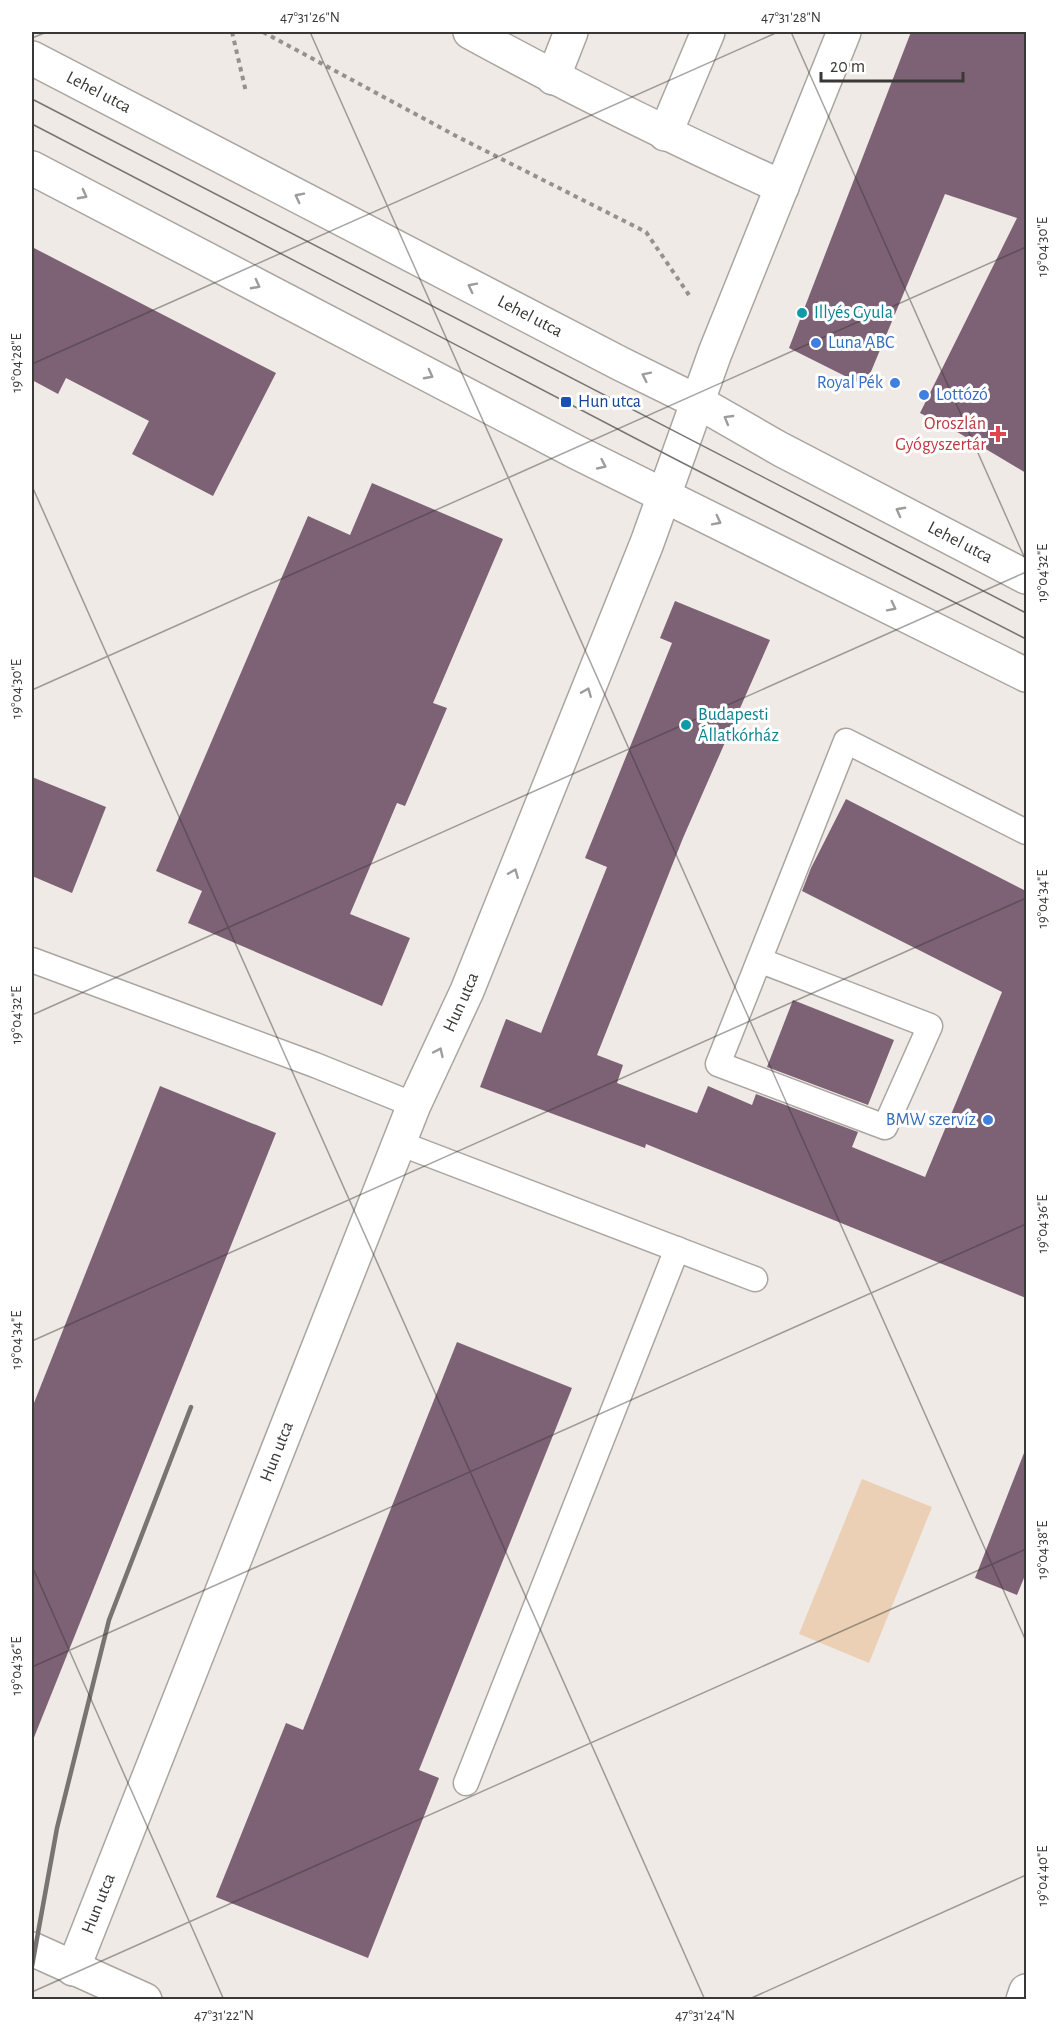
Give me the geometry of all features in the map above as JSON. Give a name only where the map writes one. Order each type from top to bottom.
[{"type":"street","points":[[470,32],[553,78],[665,134],[782,187]]},
{"type":"street","points":[[553,78],[571,32]]},
{"type":"street","points":[[665,134],[708,32]]},
{"type":"street","name":"Hun utca","points":[[73,1969],[399,1143],[471,980],[665,494],[716,353],[844,32]]},
{"type":"street","name":"Lehel utca","points":[[32,58],[698,402],[780,449],[1026,577]]},
{"type":"street","points":[[32,168],[576,452],[665,494],[1026,675]]},
{"type":"street","points":[[32,1948],[73,1969],[145,2000]]},
{"type":"street","points":[[1023,2000],[1026,1990]]},
{"type":"lane","points":[[759,960],[930,1026],[885,1127],[718,1064],[759,960],[846,741],[1026,832]]},
{"type":"lane","points":[[32,960],[315,1065],[414,1106]]},
{"type":"lane","points":[[399,1143],[755,1279]]},
{"type":"lane","points":[[465,1783],[677,1249]]},
{"type":"path","points":[[232,32],[246,92]]},
{"type":"path","points":[[263,32],[458,137],[646,232],[689,295]]},
{"type":"shaded area","points":[[862,1479],[932,1507],[869,1663],[799,1634]]},
{"type":"building","points":[[911,32],[1026,32],[1026,473],[959,433],[920,413],[1017,218],[945,194],[865,386],[789,348]]},
{"type":"building","points":[[32,247],[276,373],[213,496],[132,454],[149,421],[66,378],[58,394],[32,380]]},
{"type":"building","points":[[372,483],[503,539],[433,703],[447,708],[405,806],[397,803],[350,914],[410,938],[382,1006],[188,923],[202,891],[156,871],[308,516],[350,535]]},
{"type":"building","points":[[675,601],[770,640],[683,838],[597,1055],[623,1065],[617,1083],[697,1113],[708,1086],[752,1105],[756,1094],[858,1132],[852,1147],[925,1177],[1002,992],[802,891],[811,868],[846,799],[1026,891],[1026,1298],[646,1144],[645,1148],[480,1087],[506,1019],[541,1033],[607,867],[585,858],[672,643],[660,638]]},
{"type":"building","points":[[32,777],[106,807],[72,893],[32,876]]},
{"type":"building","points":[[793,1000],[894,1040],[868,1105],[767,1067]]},
{"type":"building","points":[[160,1086],[276,1133],[32,1740],[32,1408]]},
{"type":"building","points":[[457,1342],[572,1388],[419,1770],[439,1778],[368,1958],[216,1897],[286,1723],[303,1730]]},
{"type":"building","points":[[1024,1453],[1026,1454],[1026,1573],[1017,1595],[975,1578]]},
{"type":"tram line","points":[[32,99],[1026,613]]},
{"type":"tram line","points":[[32,124],[1026,639]]},
{"type":"railway","points":[[32,1966],[57,1828],[109,1620],[191,1407]]},
{"type":"place","name":"Illyés Gyula","points":[[802,313]]},
{"type":"place","name":"Luna ABC","points":[[816,343]]},
{"type":"place","name":"Royal Pék","points":[[895,383]]},
{"type":"place","name":"Lottózó","points":[[924,395]]},
{"type":"place","name":"Hun utca","points":[[566,402]]},
{"type":"place","name":"Oroszlán Gyógyszertár","points":[[998,434]]},
{"type":"place","name":"Budapesti Állatkórház","points":[[686,725]]},
{"type":"place","name":"BMW szervíz","points":[[988,1120]]}]
